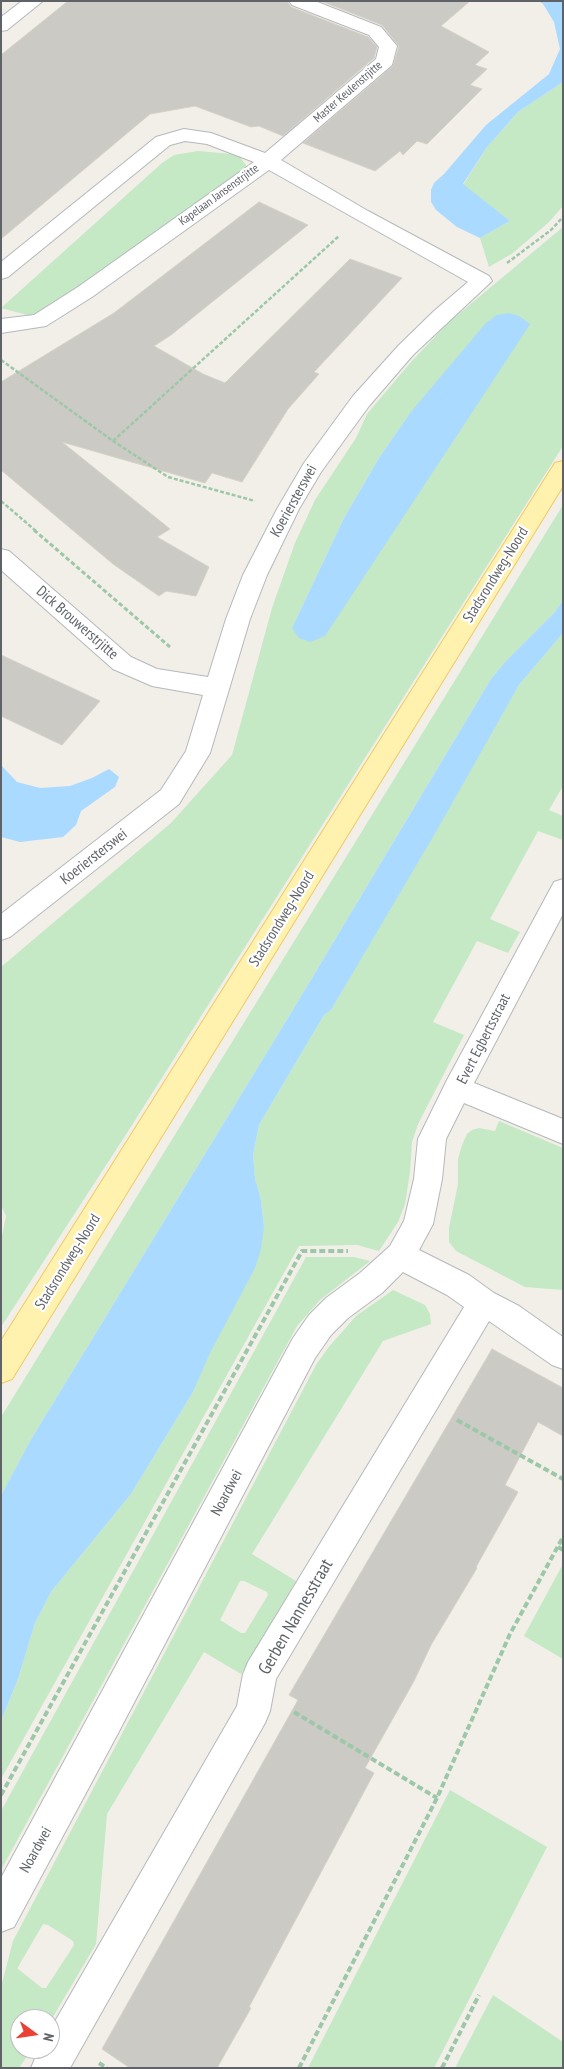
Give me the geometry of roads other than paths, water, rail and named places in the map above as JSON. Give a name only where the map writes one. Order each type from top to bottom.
[{"type":"main road","name":"Stadsrondweg-Noord","points":[[1,1369],[563,468]]},
{"type":"street","points":[[1,26],[34,1]]},
{"type":"street","name":"Master Keulenstrjitte","points":[[268,161],[384,61],[388,46],[375,31],[298,1]]},
{"type":"street","name":"Kapelaan Jansenstrjitte","points":[[1,273],[163,141],[184,136],[212,139],[268,161]]},
{"type":"street","name":"Koeriersterswei","points":[[1,929],[170,798],[198,753],[238,619],[255,574],[288,509],[312,468],[361,401],[406,350],[441,316],[482,281],[361,215],[268,161]]},
{"type":"street","name":"Kapelaan Jansenstrjitte","points":[[1,326],[38,322],[85,292],[268,161]]},
{"type":"street","name":"Dick Brouwerstrjitte","points":[[1,557],[122,663],[152,677],[218,688]]},
{"type":"street","name":"Evert Egbertsstraat","points":[[563,889],[456,1088],[563,1132]]},
{"type":"street","name":"Noardwei","points":[[1,1914],[113,1708],[304,1348],[320,1325],[337,1308],[371,1283],[396,1259],[418,1224],[428,1178],[432,1139],[456,1088]]},
{"type":"street","points":[[396,1259],[458,1286],[508,1316],[563,1355]]},
{"type":"street","name":"Gerben Nannesstraat","points":[[50,2068],[253,1711],[260,1674],[484,1303]]},
{"type":"water","points":[[539,1],[563,1],[563,82],[518,112],[487,147],[463,184],[510,221],[480,238],[457,227],[436,210],[431,202],[431,190],[434,183],[486,125],[549,74],[560,49],[554,22],[543,4]]},
{"type":"water","points":[[509,313],[519,316],[530,324],[525,332],[325,636],[310,642],[299,638],[292,628],[344,518],[379,458],[410,413],[486,323],[497,315]]},
{"type":"water","points":[[563,600],[563,633],[519,685],[437,830],[331,1010],[324,1015],[259,1125],[253,1155],[255,1178],[261,1200],[264,1226],[261,1249],[255,1268],[211,1351],[193,1392],[131,1494],[51,1592],[35,1623],[18,1679],[1,1721],[1,1496],[4,1490],[30,1441],[297,1003],[491,679],[505,662],[555,612]]},
{"type":"water","points":[[1,765],[17,782],[40,788],[70,786],[109,769],[119,777],[115,787],[81,811],[76,825],[63,837],[20,842],[1,837]]}]
